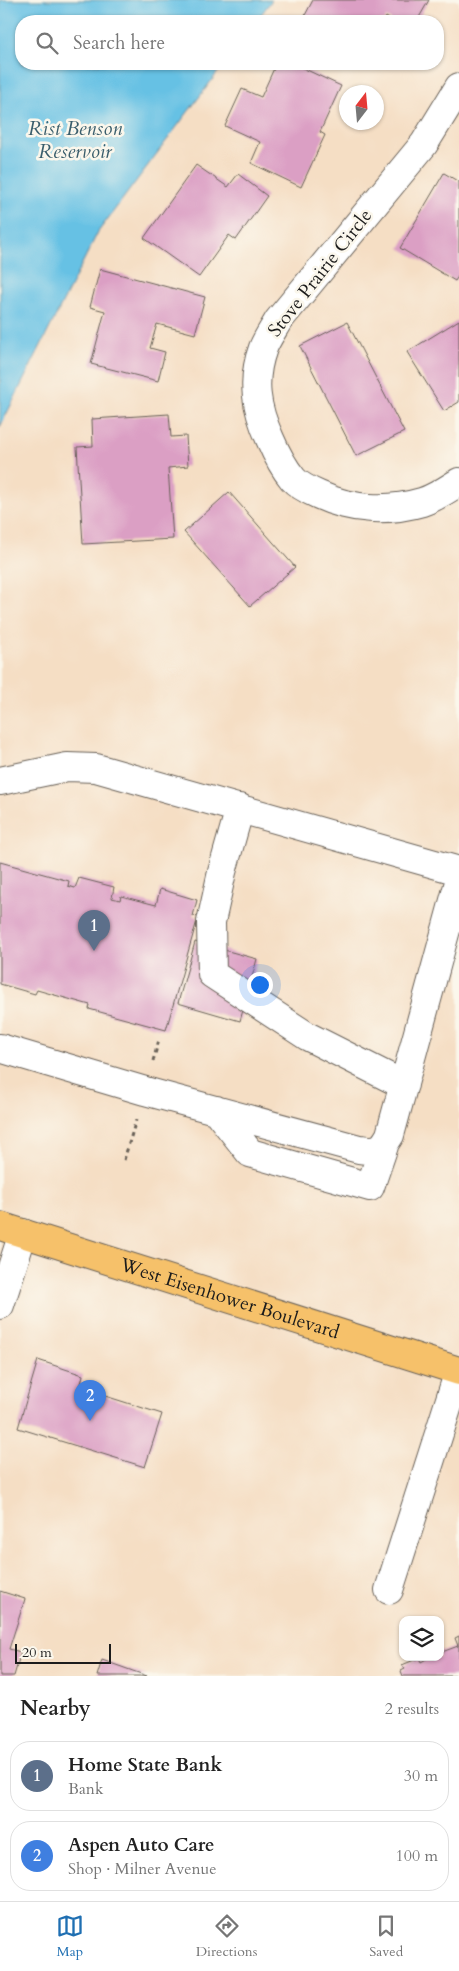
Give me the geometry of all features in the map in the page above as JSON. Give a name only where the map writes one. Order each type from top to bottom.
[{"type":"highway","name":"West Eisenhower Boulevard","points":[[12,1230],[459,1371]]},
{"type":"street","name":"Stove Prairie Circle","points":[[459,87],[424,144],[278,321],[263,347],[256,381],[257,403],[278,456],[294,480],[311,492],[352,507],[374,509],[423,501],[459,482]]},
{"type":"street","points":[[0,781],[67,767],[96,768],[459,871]]},
{"type":"street","points":[[240,808],[222,872],[211,922],[212,974],[307,1036],[404,1085]]},
{"type":"street","points":[[216,1110],[250,1153],[370,1188],[384,1146],[390,1135],[459,882]]},
{"type":"street","points":[[0,1048],[359,1149],[374,1151],[384,1146]]},
{"type":"street","points":[[0,1305],[12,1230]]},
{"type":"street","points":[[389,1590],[459,1371]]},
{"type":"water","name":"Rist Benson Reservoir","points":[[0,0],[272,0],[261,15],[15,15],[15,70],[220,70],[98,232],[0,427]]},
{"type":"building","points":[[313,0],[429,0],[420,15],[305,15]]},
{"type":"building","points":[[273,70],[307,70],[339,85],[339,90],[320,132],[325,135],[301,187],[251,163],[260,142],[225,126],[242,89],[261,97]]},
{"type":"building","points":[[196,165],[228,187],[238,174],[267,196],[236,240],[229,235],[199,277],[144,238]]},
{"type":"building","points":[[444,173],[459,182],[459,275],[455,281],[400,248]]},
{"type":"building","points":[[100,269],[205,297],[195,334],[157,324],[150,348],[165,352],[158,381],[91,364],[105,311],[90,307]]},
{"type":"building","points":[[459,320],[459,402],[444,411],[407,352]]},
{"type":"building","points":[[347,322],[404,432],[356,456],[300,346]]},
{"type":"building","points":[[169,414],[171,437],[186,436],[188,466],[168,468],[173,539],[83,544],[77,447],[93,446],[92,419]]},
{"type":"building","points":[[229,492],[295,567],[250,606],[184,532]]},
{"type":"building","points":[[0,862],[69,881],[68,886],[75,888],[79,878],[114,887],[112,898],[120,900],[121,896],[156,905],[160,889],[197,900],[193,916],[198,917],[166,1030],[89,1009],[90,1005],[37,990],[35,994],[0,984]]},
{"type":"building","points":[[195,942],[257,959],[240,1021],[178,1003]]},
{"type":"building","points":[[38,1360],[83,1375],[80,1388],[162,1414],[145,1467],[18,1428]]},
{"type":"building","points":[[0,1591],[25,1599],[9,1649],[21,1652],[14,1676],[0,1676]]},
{"type":"building","points":[[459,1636],[459,1676],[403,1676],[401,1671],[405,1669],[402,1665],[412,1661],[444,1661],[444,1651],[458,1646],[455,1638]]},
{"type":"building","points":[[102,1660],[147,1676],[97,1676]]},
{"type":"place","name":"Home State Bank","points":[[94,951]]},
{"type":"place","name":"Aspen Auto Care","points":[[90,1421]]}]
